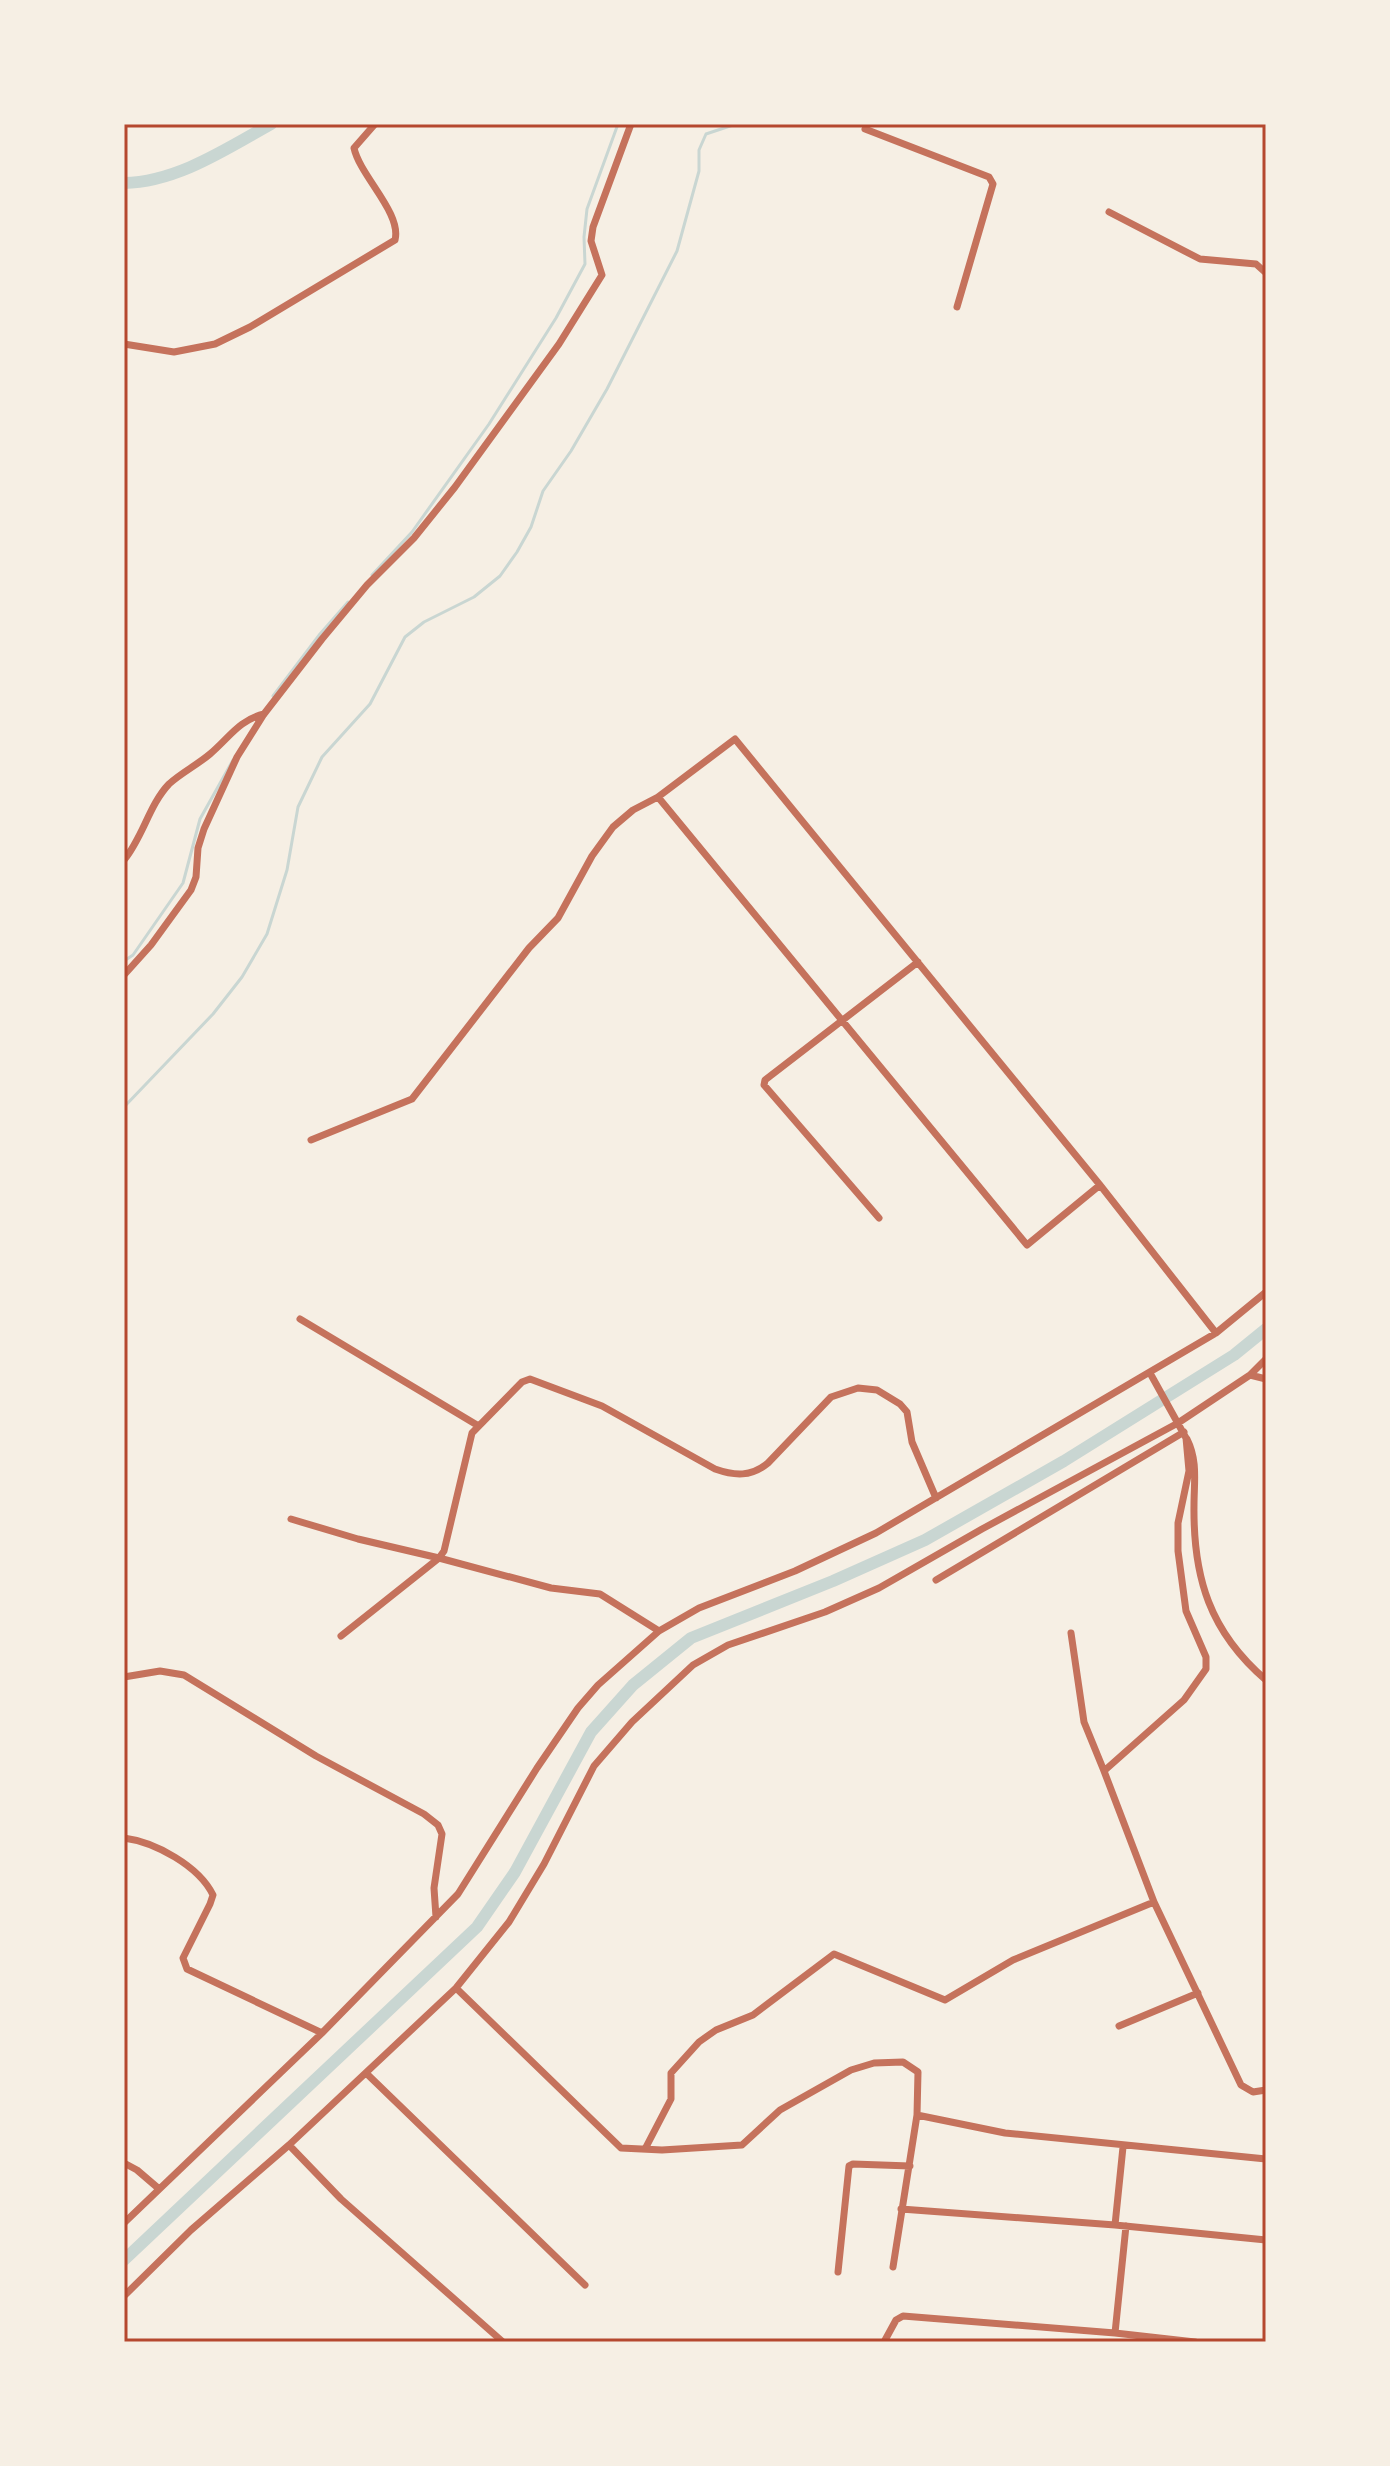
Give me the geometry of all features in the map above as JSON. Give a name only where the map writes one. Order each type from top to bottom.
[{"type":"street","points":[[124,344],[174,352],[215,344],[250,327],[395,240],[395,221],[357,160],[354,148],[375,124]]},
{"type":"street","points":[[124,975],[151,945],[191,890],[204,829],[237,757],[264,714],[367,585],[414,538],[455,487],[559,344],[602,275],[591,241],[593,227],[631,124]]},
{"type":"street","points":[[865,129],[989,177],[993,184],[957,307]]},
{"type":"street","points":[[1109,212],[1200,259],[1256,264],[1266,273]]},
{"type":"street","points":[[124,860],[169,784],[212,752],[243,721],[264,714]]},
{"type":"street","points":[[311,1140],[412,1099],[529,948],[558,918],[592,856],[613,827],[735,739],[1100,1185],[1216,1333]]},
{"type":"street","points":[[658,797],[1027,1245],[1100,1185]]},
{"type":"street","points":[[879,1218],[764,1085],[765,1080],[918,962]]},
{"type":"street","points":[[124,2223],[322,2033],[458,1894],[578,1708],[598,1685],[659,1631],[699,1608],[795,1571],[876,1533],[1216,1333],[1266,1292]]},
{"type":"street","points":[[300,1319],[477,1425]]},
{"type":"street","points":[[124,2296],[191,2230],[289,2145],[456,1988],[509,1922],[544,1864],[594,1766],[632,1722],[693,1665],[728,1645],[825,1612],[879,1588],[1178,1423],[1250,1375],[1266,1359]]},
{"type":"street","points":[[1150,1373],[1192,1450],[1196,1475],[1196,1539],[1209,1609],[1245,1662],[1266,1680]]},
{"type":"street","points":[[1250,1375],[1266,1379]]},
{"type":"street","points":[[341,1636],[439,1558],[444,1551],[468,1446],[477,1425],[522,1382],[530,1379],[602,1406],[715,1469],[744,1474],[757,1472],[768,1463],[831,1397],[858,1388],[877,1390],[907,1412],[912,1442],[936,1498]]},
{"type":"street","points":[[936,1580],[1185,1435]]},
{"type":"street","points":[[1104,1771],[1184,1700],[1206,1669],[1206,1657],[1186,1611],[1181,1582],[1178,1523],[1189,1471],[1185,1435]]},
{"type":"street","points":[[291,1519],[551,1588],[600,1594],[659,1631]]},
{"type":"street","points":[[1071,1633],[1084,1722],[1154,1902],[1241,2085],[1253,2092],[1266,2090]]},
{"type":"street","points":[[124,1677],[160,1671],[184,1675],[316,1756],[424,1814],[438,1825],[442,1834],[434,1888],[436,1917]]},
{"type":"street","points":[[124,1838],[160,1850],[181,1863],[213,1895],[183,1958],[187,1969],[322,2033]]},
{"type":"street","points":[[645,2149],[671,2099],[671,2073],[699,2042],[716,2030],[753,2015],[834,1954],[945,2000],[1013,1960],[1154,1902]]},
{"type":"street","points":[[456,1988],[621,2148],[742,2145],[780,2110],[851,2070],[874,2063],[903,2062],[918,2072],[917,2115],[893,2267]]},
{"type":"street","points":[[1119,2026],[1198,1993]]},
{"type":"street","points":[[366,2073],[585,2285]]},
{"type":"street","points":[[917,2115],[1005,2133],[1266,2159]]},
{"type":"street","points":[[289,2145],[341,2199],[503,2342]]},
{"type":"street","points":[[1115,2225],[1123,2147]]},
{"type":"street","points":[[124,2163],[158,2188]]},
{"type":"street","points":[[838,2272],[849,2166],[910,2166]]},
{"type":"street","points":[[901,2209],[1266,2240]]},
{"type":"street","points":[[1115,2333],[1126,2226]]},
{"type":"street","points":[[884,2342],[896,2320],[903,2316],[1195,2342]]},
{"type":"waterway","points":[[124,183],[163,177],[182,170],[271,124]]},
{"type":"waterway","points":[[372,575],[412,532],[489,424],[556,318],[585,264],[587,209],[618,124]]},
{"type":"waterway","points":[[124,1107],[213,1014],[242,977],[267,934],[287,870],[298,807],[322,757],[370,704],[405,637],[424,622],[474,597],[500,576],[517,552],[531,527],[543,491],[571,451],[607,389],[677,251],[699,171],[699,150],[706,134],[736,124]]},
{"type":"waterway","points":[[273,696],[348,602]]},
{"type":"waterway","points":[[124,961],[133,955],[183,883],[200,819],[233,760]]},
{"type":"waterway","points":[[124,2260],[477,1927],[515,1872],[591,1732],[633,1685],[691,1638],[925,1540],[1064,1461],[1234,1355],[1266,1329]]}]
